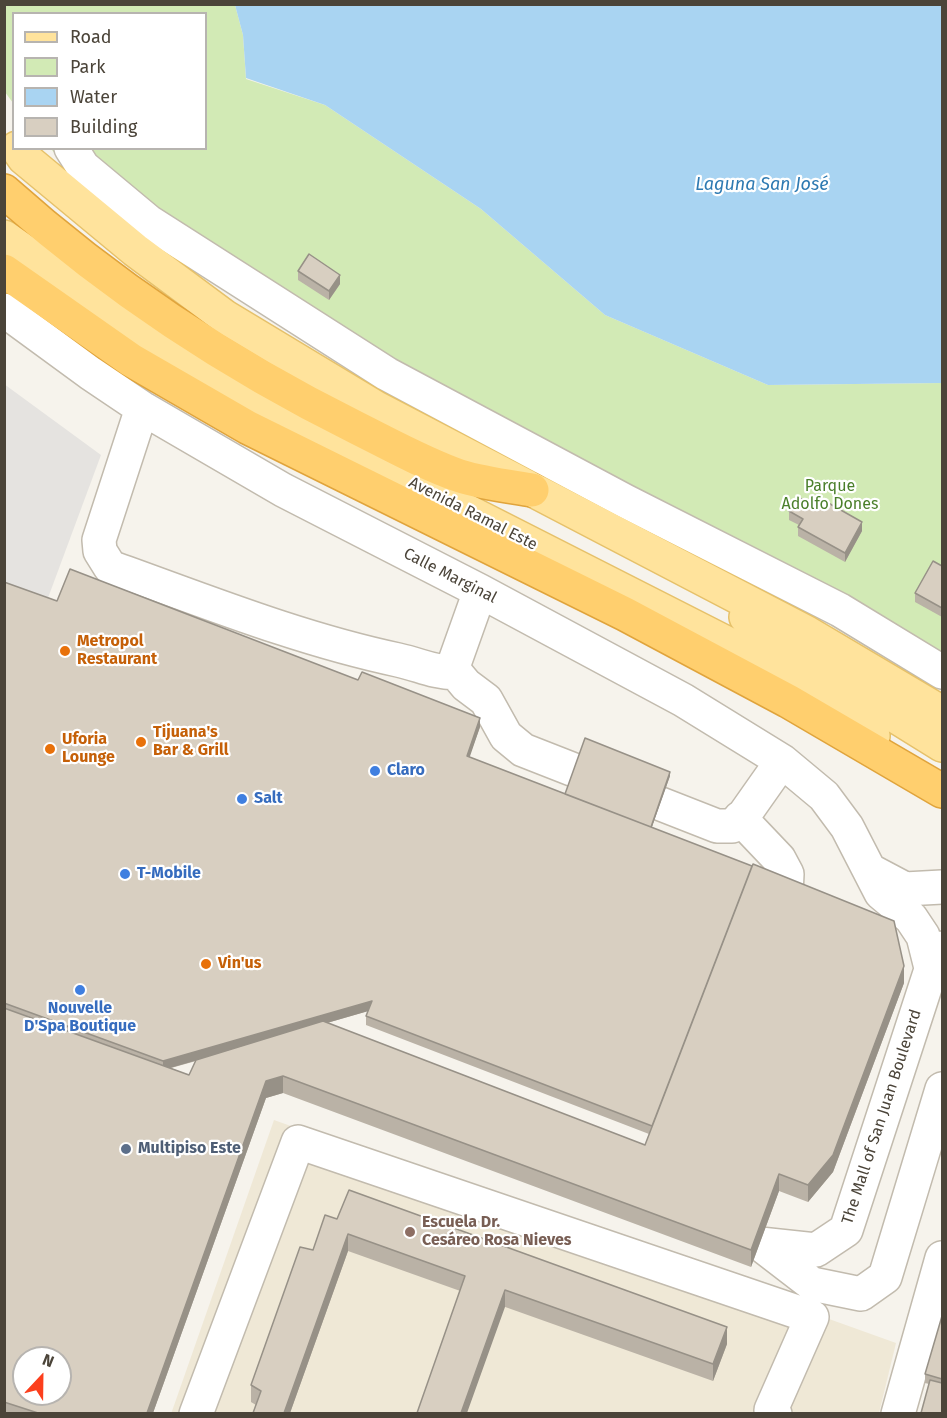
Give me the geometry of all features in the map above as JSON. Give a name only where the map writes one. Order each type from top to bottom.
[{"type":"highway","points":[[4,191],[56,237],[173,323],[244,368],[419,459],[462,477],[532,490]]},
{"type":"highway","points":[[4,271],[131,360],[247,428],[626,614],[788,701],[942,789]]},
{"type":"main road","points":[[18,150],[24,158],[135,250],[225,317],[376,408],[807,633],[942,713]]},
{"type":"main road","name":"Avenida Ramal Este","points":[[4,237],[114,316],[260,406],[738,649],[820,699],[942,789]]},
{"type":"main road","points":[[701,577],[773,640],[942,745]]},
{"type":"street","points":[[72,150],[83,167],[149,222],[387,374],[625,501],[840,610],[942,672]]},
{"type":"street","name":"Calle Marginal","points":[[4,310],[142,408],[283,490],[480,591],[683,700],[782,761],[824,796],[847,827],[880,893],[911,918],[923,936],[931,968]]},
{"type":"street","points":[[142,408],[99,540],[100,551],[110,567],[298,634],[403,661],[434,672],[456,673]]},
{"type":"street","points":[[480,591],[454,664],[456,673],[466,685],[486,700],[506,736],[523,750],[717,826],[732,826],[740,819],[782,761]]},
{"type":"street","points":[[740,819],[779,859],[787,874],[786,894]]},
{"type":"street","points":[[867,869],[905,889],[940,889],[942,887]]},
{"type":"street","name":"The Mall of San Juan Boulevard","points":[[942,934],[931,968],[904,1015],[846,1230],[816,1250],[760,1244],[812,1284],[861,1294],[885,1277],[942,1089]]},
{"type":"street","points":[[196,1413],[298,1142],[812,1317],[771,1410],[775,1413]]},
{"type":"street","points":[[898,1413],[942,1261]]},
{"type":"shaded area","points":[[4,384],[101,455],[45,606],[5,591]]},
{"type":"shaded area","name":"Escuela Dr. Cesáreo Rosa Nieves","points":[[274,1120],[896,1343],[879,1413],[171,1414]]},
{"type":"green space","name":"Parque Adolfo Dones","points":[[4,5],[235,5],[243,35],[246,79],[325,105],[481,209],[605,315],[768,385],[942,383],[942,686],[896,658],[487,447],[359,372],[58,157],[52,150],[207,150],[207,12],[12,12],[12,102],[5,92]]},
{"type":"water","name":"Laguna San José","points":[[235,5],[942,5],[942,383],[768,385],[605,315],[481,209],[325,105],[246,78],[243,35]]},
{"type":"building","points":[[309,254],[340,275],[329,291],[298,271]]},
{"type":"building","points":[[816,496],[862,522],[845,553],[798,527],[803,519],[789,511],[798,497],[811,504]]},
{"type":"building","points":[[933,561],[942,566],[942,608],[915,593]]},
{"type":"building","points":[[70,569],[358,680],[362,672],[480,718],[467,756],[752,866],[652,1126],[366,1016],[372,1001],[163,1061],[4,1003],[4,582],[57,601]]},
{"type":"building","points":[[585,738],[670,772],[651,827],[565,794]]},
{"type":"building","name":"Multipiso Este","points":[[753,864],[894,921],[904,966],[833,1155],[808,1185],[779,1174],[751,1250],[283,1076],[266,1081],[147,1413],[38,1413],[16,1406],[72,1406],[72,1346],[12,1346],[12,1405],[4,1402],[4,1008],[189,1075],[196,1060],[323,1021],[645,1145]]},
{"type":"building","points":[[349,1190],[727,1327],[713,1364],[505,1290],[461,1413],[417,1413],[465,1276],[348,1234],[284,1413],[253,1413],[261,1391],[251,1385],[300,1247],[313,1250],[325,1215],[337,1219]]},
{"type":"building","points":[[942,1316],[942,1379],[925,1374]]},
{"type":"building","points":[[930,1380],[942,1383],[942,1413],[921,1413]]},
{"type":"place","name":"Metropol Restaurant","points":[[65,651]]},
{"type":"place","name":"Tijuana's Bar & Grill","points":[[141,742]]},
{"type":"place","name":"Uforia Lounge","points":[[50,749]]},
{"type":"place","name":"Claro","points":[[375,771]]},
{"type":"place","name":"Salt","points":[[242,799]]},
{"type":"place","name":"T-Mobile","points":[[125,874]]},
{"type":"place","name":"Vin'us","points":[[206,964]]},
{"type":"place","name":"Nouvelle D'Spa Boutique","points":[[80,990]]},
{"type":"place","name":"Multipiso Este","points":[[126,1149]]},
{"type":"place","name":"Escuela Dr. Cesáreo Rosa Nieves","points":[[410,1232]]}]
